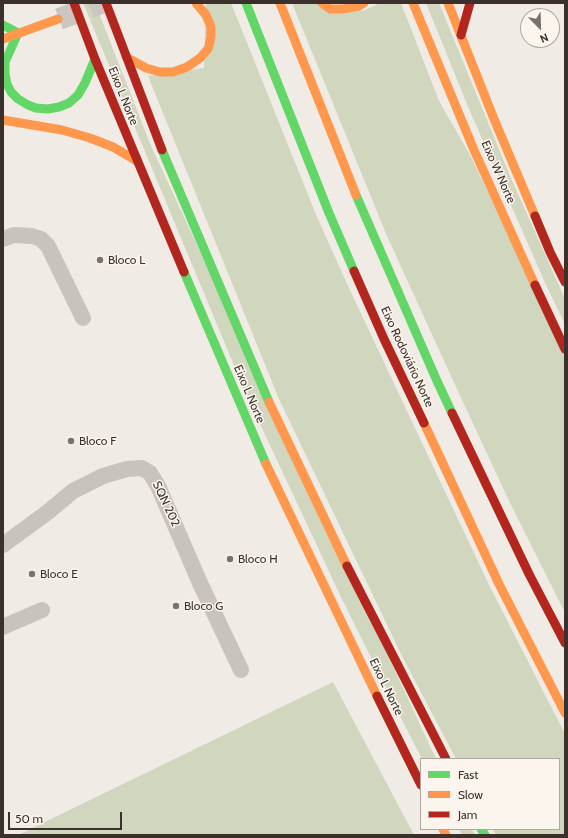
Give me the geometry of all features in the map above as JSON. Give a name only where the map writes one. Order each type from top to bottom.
[{"type":"main road","name":"Eixo L Norte","points":[[74,3],[95,59],[137,161],[261,453],[364,672],[420,784]]},
{"type":"main road","name":"Eixo L Norte","points":[[106,3],[162,150],[275,416],[361,594],[445,758]]},
{"type":"main road","points":[[126,56],[146,68],[160,72],[173,72],[187,67],[200,58],[208,49],[211,37],[211,27],[206,15],[196,3]]},
{"type":"main road","name":"Eixo Rodoviário Norte","points":[[246,3],[329,213],[384,338],[499,584],[565,713]]},
{"type":"main road","name":"Eixo Rodoviário Norte","points":[[280,3],[364,215],[437,380],[529,574],[565,642]]},
{"type":"main road","points":[[322,3],[330,9],[343,9],[359,6],[364,3]]},
{"type":"main road","name":"Eixo W Norte","points":[[412,3],[474,150],[565,349]]},
{"type":"main road","name":"Eixo W Norte","points":[[448,3],[494,119],[550,252],[565,282]]},
{"type":"main road","points":[[462,36],[470,3]]},
{"type":"main road","points":[[3,38],[58,19]]},
{"type":"main road","points":[[3,25],[18,33]]},
{"type":"main road","points":[[18,33],[5,62],[7,84],[11,92],[18,99],[36,108],[48,109],[69,103],[78,95],[85,83],[95,59]]},
{"type":"main road","points":[[3,120],[62,130],[90,138],[137,161]]},
{"type":"street","points":[[3,238],[14,235],[32,236],[41,239],[48,246],[83,318]]},
{"type":"street","name":"SQN 202","points":[[3,545],[48,512],[73,491],[103,476],[127,468],[142,468],[150,473],[158,486],[200,583],[241,670]]},
{"type":"street","points":[[3,627],[42,610]]},
{"type":"green space","points":[[83,3],[95,3],[151,146],[436,758],[421,758],[341,597],[246,394]]},
{"type":"green space","points":[[206,3],[231,3],[317,217],[348,286],[490,587],[565,734],[565,835],[496,835],[494,830],[560,830],[560,758],[455,758],[401,654],[279,399],[148,76],[204,68]]},
{"type":"green space","points":[[292,3],[319,3],[363,11],[378,3],[401,3],[439,101],[469,153],[565,352],[565,613],[511,505],[387,236]]},
{"type":"green space","points":[[426,3],[439,3],[510,176],[565,299],[565,324],[546,285],[469,109]]},
{"type":"green space","points":[[333,682],[414,835],[18,835]]},
{"type":"green space","points":[[460,830],[472,830],[475,835],[462,835]]},
{"type":"tunnel","points":[[59,19],[101,3]]},
{"type":"traffic: fast","points":[[246,3],[329,213],[354,271]]},
{"type":"traffic: fast","points":[[3,25],[18,33],[5,62],[7,84],[11,92],[18,99],[36,108],[48,109],[69,103],[78,95],[85,83],[95,59]]},
{"type":"traffic: fast","points":[[162,150],[269,402]]},
{"type":"traffic: fast","points":[[356,195],[452,413]]},
{"type":"traffic: fast","points":[[184,272],[266,464]]},
{"type":"traffic: fast","points":[[482,830],[485,835]]},
{"type":"traffic: slow","points":[[126,57],[146,68],[160,72],[173,72],[187,67],[200,58],[208,49],[211,37],[211,27],[206,15],[196,3]]},
{"type":"traffic: slow","points":[[280,3],[356,195]]},
{"type":"traffic: slow","points":[[322,3],[330,9],[343,9],[359,6],[364,3]]},
{"type":"traffic: slow","points":[[413,3],[474,150],[535,285]]},
{"type":"traffic: slow","points":[[448,3],[494,119],[535,216]]},
{"type":"traffic: slow","points":[[3,39],[58,19]]},
{"type":"traffic: slow","points":[[3,120],[62,130],[90,138],[113,147],[137,161]]},
{"type":"traffic: slow","points":[[269,402],[347,566]]},
{"type":"traffic: slow","points":[[424,423],[499,584],[565,713]]},
{"type":"traffic: slow","points":[[266,464],[377,696]]},
{"type":"traffic: slow","points":[[444,830],[446,835]]},
{"type":"traffic: jam","points":[[74,3],[95,59],[184,272]]},
{"type":"traffic: jam","points":[[106,3],[162,150]]},
{"type":"traffic: jam","points":[[461,35],[470,3]]},
{"type":"traffic: jam","points":[[535,216],[550,252],[565,282]]},
{"type":"traffic: jam","points":[[354,271],[424,423]]},
{"type":"traffic: jam","points":[[535,285],[565,349]]},
{"type":"traffic: jam","points":[[452,413],[529,574],[565,643]]},
{"type":"traffic: jam","points":[[347,566],[445,758]]},
{"type":"traffic: jam","points":[[377,696],[420,783]]},
{"type":"place","name":"Bloco L","points":[[100,260]]},
{"type":"place","name":"Bloco F","points":[[71,441]]},
{"type":"place","name":"Bloco H","points":[[230,559]]},
{"type":"place","name":"Bloco E","points":[[32,574]]},
{"type":"place","name":"Bloco G","points":[[176,606]]}]
